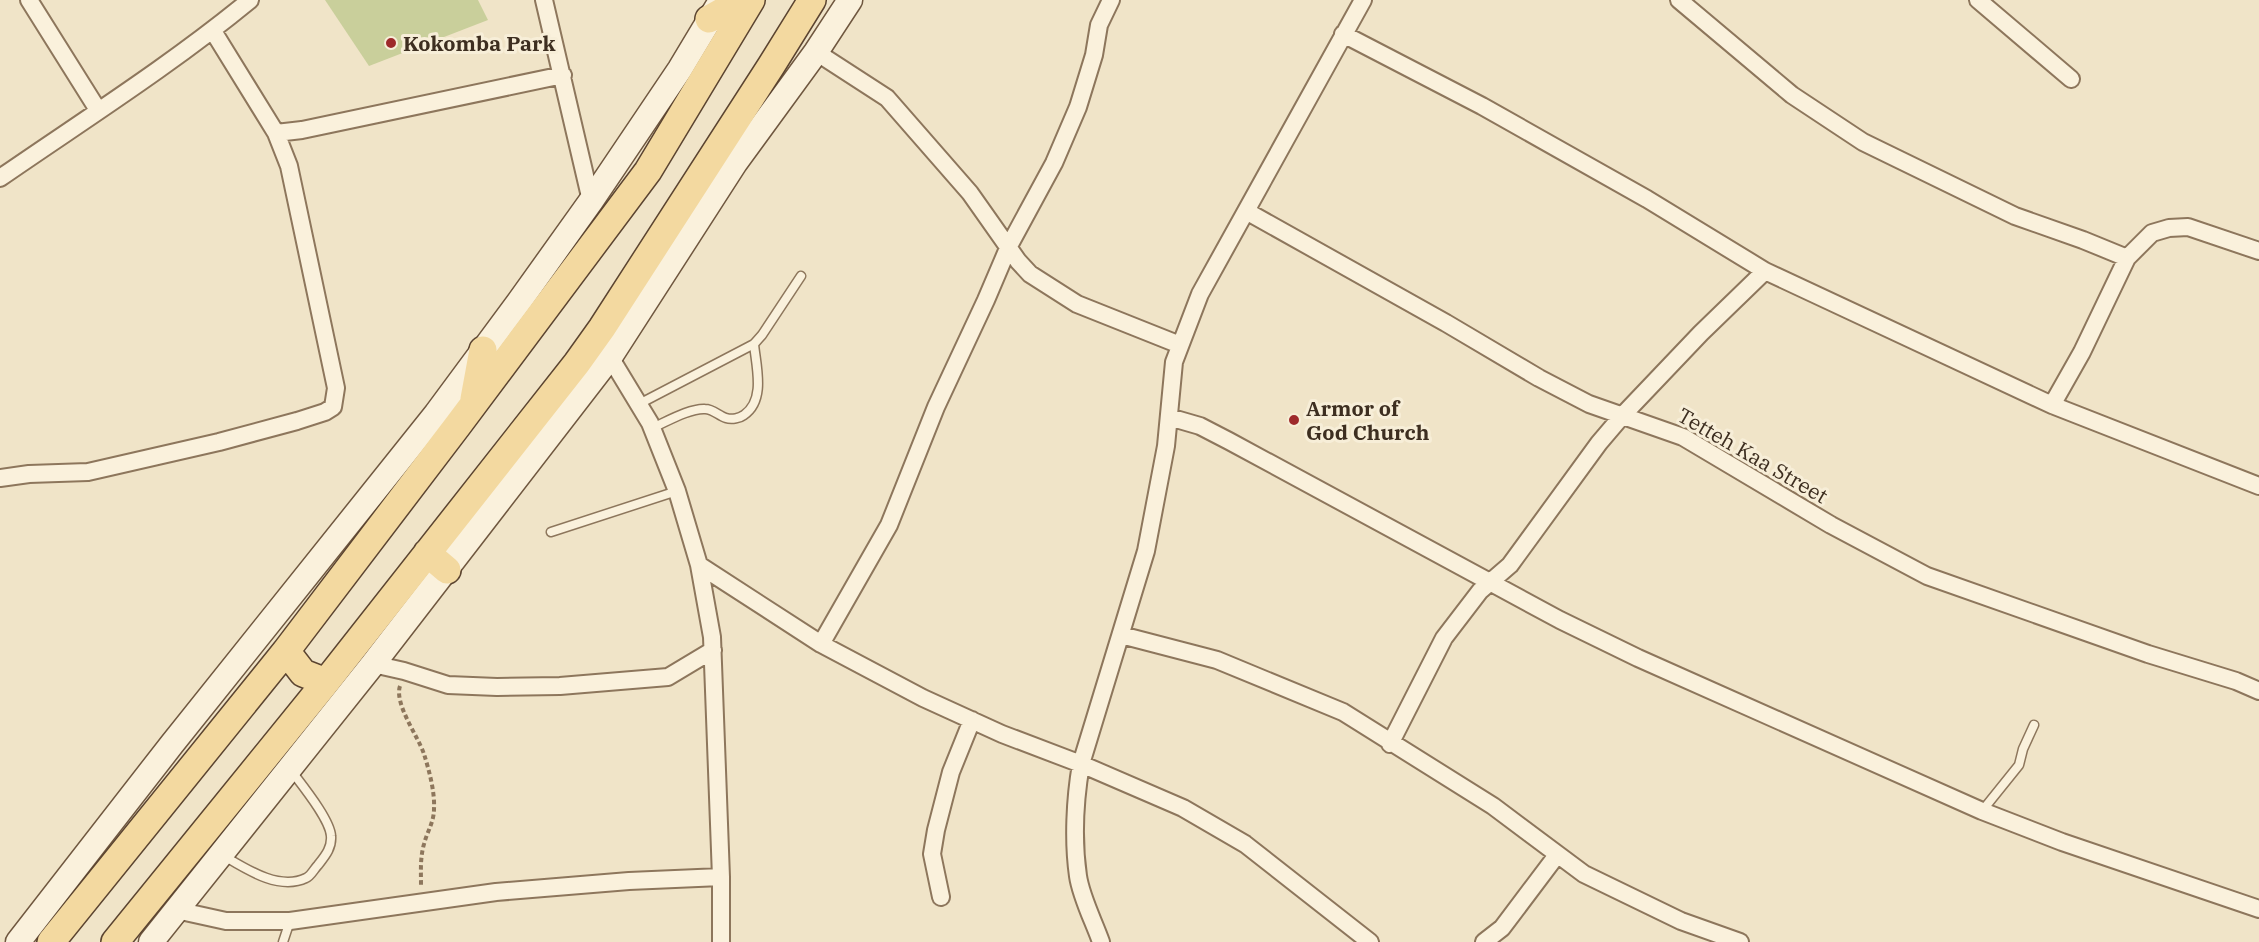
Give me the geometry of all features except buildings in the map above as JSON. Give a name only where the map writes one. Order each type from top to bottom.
[{"type":"main road","points":[[716,10],[743,0]]},
{"type":"main road","points":[[51,942],[286,651],[648,171],[751,0]]},
{"type":"main road","points":[[115,942],[326,682],[437,561],[602,328],[812,0]]},
{"type":"main road","points":[[473,404],[483,350]]},
{"type":"main road","points":[[286,651],[303,673],[326,682]]},
{"type":"street","points":[[29,0],[99,110]]},
{"type":"street","points":[[0,178],[213,31],[250,0]]},
{"type":"street","points":[[544,0],[591,201]]},
{"type":"street","points":[[151,942],[374,664],[437,561],[610,357],[735,163],[816,52],[850,0]]},
{"type":"street","points":[[821,644],[889,525],[936,407],[1009,246],[1053,163],[1078,107],[1094,55],[1099,25],[1111,0]]},
{"type":"street","points":[[1101,942],[1078,877],[1077,784],[1146,551],[1167,446],[1174,362],[1200,294],[1363,0]]},
{"type":"street","points":[[1679,0],[1792,95],[1863,142],[2015,216],[2127,258]]},
{"type":"street","points":[[1978,0],[2072,80]]},
{"type":"street","points":[[18,942],[179,735],[436,414],[591,201],[680,69],[716,10]]},
{"type":"street","points":[[0,477],[98,470],[286,424],[325,412],[333,406],[336,388],[289,166],[276,133],[213,31]]},
{"type":"street","points":[[1343,34],[1482,106],[1647,199],[1764,271],[2052,405],[2259,486]]},
{"type":"street","points":[[816,52],[887,98],[970,193],[1018,261],[1030,274],[1077,304],[1180,345]]},
{"type":"street","points":[[276,133],[302,130],[563,75]]},
{"type":"street","name":"Tetteh Kaa Street","points":[[1246,211],[1539,378],[1589,404],[1683,437],[1831,525],[1927,576],[2137,651],[2236,681],[2259,691]]},
{"type":"street","points":[[2052,405],[2082,352],[2127,258],[2152,233],[2169,228],[2188,227],[2259,251]]},
{"type":"street","points":[[1390,744],[1444,638],[1480,591],[1510,565],[1622,416],[1764,271]]},
{"type":"street","points":[[610,357],[652,428],[677,491],[699,565],[713,650],[722,877],[722,942]]},
{"type":"street","points":[[1169,417],[1200,426],[1560,620],[1638,658],[1982,811],[2062,842],[2259,909]]},
{"type":"street","points":[[699,565],[821,644],[923,698],[1183,808],[1245,844],[1370,942]]},
{"type":"street","points":[[1121,635],[1217,660],[1343,712],[1390,744],[1492,806],[1584,874],[1681,921],[1740,942]]},
{"type":"street","points":[[374,664],[448,685],[560,686],[668,677],[713,650]]},
{"type":"street","points":[[941,897],[932,854],[936,830],[951,772],[972,720]]},
{"type":"street","points":[[1484,942],[1502,928],[1557,855]]},
{"type":"street","points":[[176,910],[226,921],[290,921],[422,901],[543,888],[722,877]]},
{"type":"lane","points":[[639,405],[754,344],[801,276]]},
{"type":"lane","points":[[652,428],[706,408],[727,418],[740,418],[751,411],[758,389],[754,344]]},
{"type":"lane","points":[[551,532],[677,491]]},
{"type":"lane","points":[[1982,811],[2019,765],[2023,749],[2034,725]]},
{"type":"lane","points":[[221,855],[255,873],[292,883],[308,878],[328,852],[331,836],[326,822],[308,792],[290,769]]},
{"type":"lane","points":[[283,942],[290,921]]},
{"type":"path","points":[[404,671],[398,690],[404,711],[424,753],[434,808],[432,826],[424,842],[420,864],[422,901]]},
{"type":"green space","name":"Kokomba Park","points":[[325,0],[478,0],[488,20],[369,66]]},
{"type":"place","name":"Kokomba Park","points":[[391,43]]},
{"type":"place","name":"Armor of God Church","points":[[1294,420]]}]
